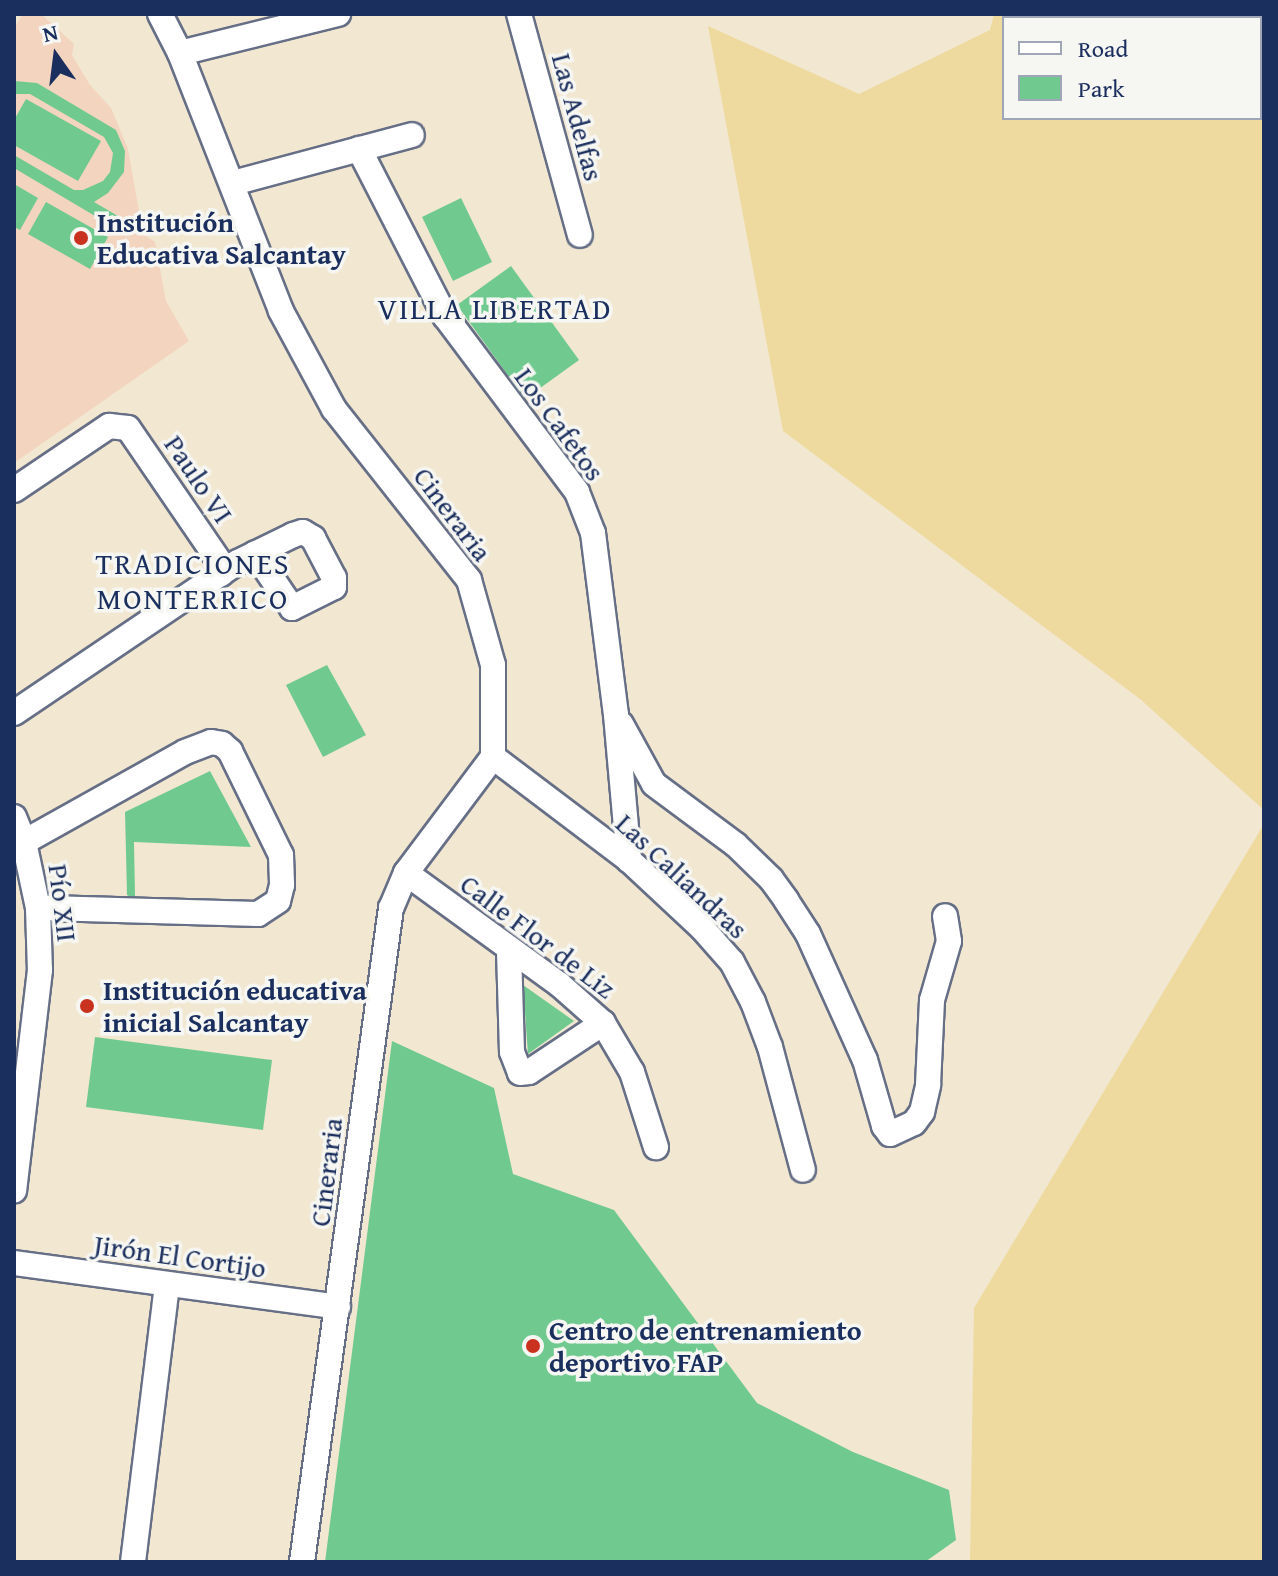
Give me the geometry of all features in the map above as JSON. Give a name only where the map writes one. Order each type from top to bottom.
[{"type":"street","name":"Cineraria","points":[[160,14],[180,53],[233,183],[281,311],[334,409],[469,580],[493,665],[493,757],[406,873],[391,908],[302,1562]]},
{"type":"street","points":[[180,53],[338,14]]},
{"type":"street","name":"Las Adelfas","points":[[519,14],[580,235]]},
{"type":"street","points":[[233,183],[412,135]]},
{"type":"street","name":"Los Cafetos","points":[[359,149],[445,316],[577,492],[593,533],[616,715],[629,860]]},
{"type":"street","name":"Paulo VI","points":[[14,490],[109,426],[118,424],[128,428],[221,564],[221,574]]},
{"type":"street","points":[[14,713],[255,553]]},
{"type":"street","points":[[616,715],[654,784],[750,857],[771,879],[793,911],[808,934],[859,1046],[884,1126],[890,1134],[914,1123],[922,1112],[928,1085],[932,1000],[949,941],[945,916]]},
{"type":"street","points":[[24,842],[185,752],[211,742],[222,744],[230,751],[281,855],[282,885],[278,901],[270,910],[258,914],[38,908]]},
{"type":"street","name":"Las Caliandras","points":[[493,757],[629,860],[702,928],[732,962],[753,1002],[770,1047],[803,1170]]},
{"type":"street","name":"Pío XII","points":[[14,817],[24,842],[38,908],[40,970],[14,1190]]},
{"type":"street","name":"Calle Flor de Liz","points":[[406,873],[509,951],[560,985],[603,1023],[632,1072],[656,1147]]},
{"type":"street","points":[[509,951],[512,1052],[520,1073],[529,1072],[603,1023]]},
{"type":"street","name":"Jirón El Cortijo","points":[[14,1263],[338,1307]]},
{"type":"street","points":[[133,1562],[167,1285]]},
{"type":"shaded area","name":"Institución Educativa Salcantay","points":[[23,14],[41,14],[74,44],[72,55],[90,85],[111,108],[128,149],[143,234],[155,242],[166,301],[189,341],[14,463],[14,28]]},
{"type":"green space","points":[[14,81],[37,83],[116,130],[125,151],[124,172],[108,193],[94,202],[123,219],[117,229],[14,168],[14,155],[74,190],[83,190],[103,181],[110,172],[113,153],[104,137],[30,94],[14,94]]},
{"type":"green space","points":[[26,99],[101,141],[78,181],[14,145],[14,120]]},
{"type":"green space","points":[[14,184],[38,198],[20,230],[14,227]]},
{"type":"green space","points":[[461,198],[492,262],[453,281],[422,217]]},
{"type":"green space","points":[[46,202],[108,237],[90,269],[28,234]]},
{"type":"green space","points":[[511,266],[579,360],[525,399],[457,305]]},
{"type":"green space","points":[[327,665],[366,735],[323,757],[286,685]]},
{"type":"green space","points":[[210,771],[251,847],[134,842],[135,896],[127,895],[125,812]]},
{"type":"green space","points":[[523,985],[574,1021],[528,1054]]},
{"type":"green space","points":[[95,1037],[272,1060],[263,1130],[86,1107]]},
{"type":"green space","name":"Centro de entrenamiento deportivo FAP","points":[[392,1041],[494,1088],[513,1174],[614,1210],[757,1403],[853,1452],[949,1490],[956,1540],[925,1562],[325,1562]]},
{"type":"sand","points":[[994,14],[1264,14],[1264,810],[1140,699],[783,431],[708,26],[859,94],[990,30]]},
{"type":"sand","points":[[1264,824],[1264,1562],[970,1562],[974,1308]]},
{"type":"place","name":"Institución Educativa Salcantay","points":[[81,238]]},
{"type":"place","name":"Institución educativa inicial Salcantay","points":[[87,1006]]},
{"type":"place","name":"Centro de entrenamiento deportivo FAP","points":[[533,1346]]},
{"type":"district","name":"VILLA LIBERTAD","points":[[495,308]]},
{"type":"district","name":"TRADICIONES MONTERRICO","points":[[193,580]]}]
